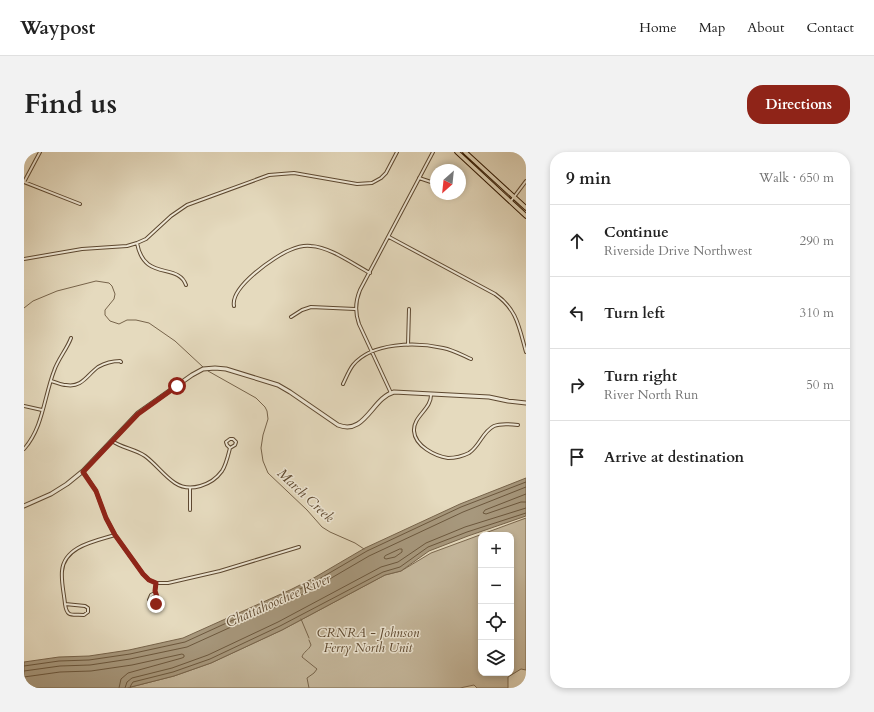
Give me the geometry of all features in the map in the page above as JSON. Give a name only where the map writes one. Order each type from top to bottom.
[{"type":"main road","points":[[457,152],[526,216]]},
{"type":"main road","points":[[465,152],[526,208]]},
{"type":"street","points":[[40,152],[24,182],[80,204]]},
{"type":"street","points":[[24,259],[82,249],[127,246],[137,243],[146,238],[171,216],[187,205],[269,175],[294,173],[357,184],[372,184],[382,178],[386,173],[397,152]]},
{"type":"street","points":[[391,393],[359,324],[356,309],[359,293],[433,152]]},
{"type":"street","points":[[522,152],[526,156]]},
{"type":"street","points":[[419,178],[430,182]]},
{"type":"street","points":[[511,202],[526,181]]},
{"type":"street","points":[[389,237],[503,299],[516,317],[526,352]]},
{"type":"street","points":[[137,243],[140,255],[147,264],[155,269],[179,276],[184,279],[186,285]]},
{"type":"street","points":[[234,306],[235,296],[251,276],[285,252],[297,247],[310,246],[322,248],[370,273]]},
{"type":"street","points":[[291,317],[302,310],[311,307],[356,309]]},
{"type":"street","points":[[408,345],[409,309]]},
{"type":"street","points":[[24,449],[37,429],[50,381],[57,362],[67,348],[71,338]]},
{"type":"street","points":[[343,384],[354,364],[362,357],[388,346],[408,345],[442,347],[471,359]]},
{"type":"street","points":[[50,381],[66,386],[76,385],[84,381],[95,369],[103,364],[114,361],[121,362]]},
{"type":"street","points":[[24,506],[51,494],[83,472],[138,414],[192,375],[209,368],[226,369],[278,385],[344,428],[349,428],[359,424],[383,399],[391,393],[402,392],[489,397],[526,403]]},
{"type":"street","points":[[431,394],[430,403],[416,423],[414,434],[422,446],[442,456],[455,458],[469,453],[478,445],[488,430],[495,425],[518,425]]},
{"type":"street","points":[[24,406],[42,410]]},
{"type":"street","points":[[112,440],[139,452],[154,463],[176,484],[190,488],[204,485],[219,475],[225,464],[230,448],[235,445],[236,442],[233,439],[226,442],[230,448]]},
{"type":"street","points":[[83,472],[96,491],[106,518],[115,535],[143,574],[149,580],[156,583],[168,584],[220,571],[299,547]]},
{"type":"street","points":[[190,488],[190,510]]},
{"type":"street","points":[[65,604],[85,606],[88,608],[88,612],[84,615],[68,614],[66,612],[65,604],[62,569],[68,555],[78,548],[115,535]]},
{"type":"street","points":[[155,593],[149,600],[152,604],[156,604],[158,600],[155,593],[156,583]]},
{"type":"green space","name":"CRNRA - Johnson Ferry North Unit","points":[[526,518],[526,670],[521,669],[514,673],[514,532],[488,532]]},
{"type":"green space","name":"CRNRA - Johnson Ferry North Unit","points":[[478,536],[478,676],[510,676],[508,677],[508,688],[477,688],[474,685],[460,688],[127,688],[174,676],[211,663],[282,630],[385,575],[401,571],[431,553]]},
{"type":"water","name":"Chattahoochee River","points":[[526,478],[526,516],[478,532],[429,551],[401,571],[385,575],[282,630],[211,663],[174,676],[127,688],[24,688],[24,662],[59,657],[89,656],[129,650],[183,638],[290,590],[365,548],[460,504]]},
{"type":"waterway","name":"March Creek","points":[[24,308],[33,301],[57,291],[96,281],[109,283],[115,294],[114,299],[105,310],[105,315],[110,321],[119,324],[127,320],[136,320],[149,323],[175,341],[203,367]]},
{"type":"waterway","name":"March Creek","points":[[208,371],[256,398],[265,407],[268,419],[261,448],[263,461],[268,473],[307,510],[322,527],[364,549]]},
{"type":"waterway","points":[[301,619],[309,638]]},
{"type":"waterway","points":[[309,640],[311,645],[302,657],[317,669],[307,678],[309,688]]},
{"type":"route","points":[[156,604],[158,602],[158,597],[155,593],[156,583],[149,580],[143,574],[115,535],[106,518],[101,501],[96,491],[90,480],[83,472],[138,414],[177,386]]}]
